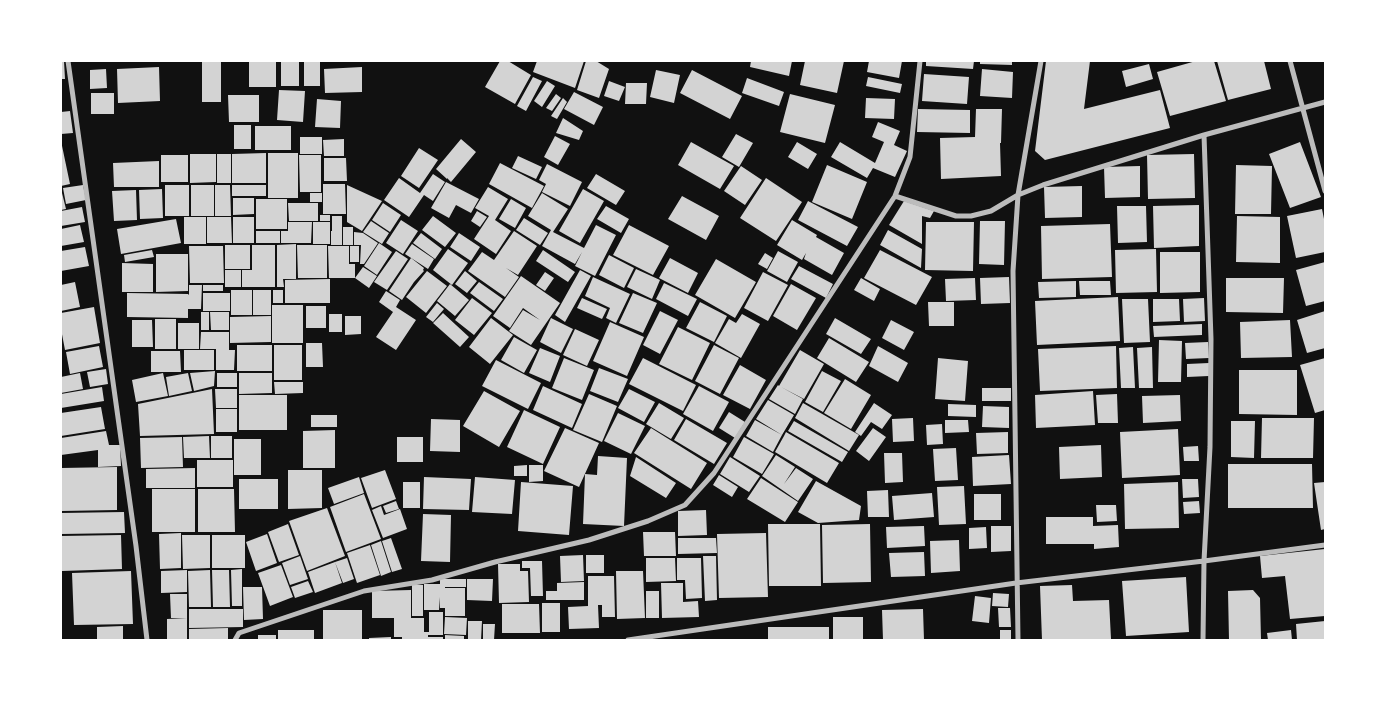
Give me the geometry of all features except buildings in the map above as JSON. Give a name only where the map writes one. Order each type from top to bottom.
[{"type":"street","points":[[68,61],[136,546],[147,640]]},
{"type":"street","points":[[235,640],[239,632],[364,591],[432,580],[495,562],[589,540],[648,521],[685,505],[714,473],[895,196],[910,158],[920,61]]},
{"type":"street","points":[[1018,640],[1013,271],[1018,195],[1040,61]]},
{"type":"street","points":[[1290,61],[1325,191]]},
{"type":"street","points":[[895,196],[956,216],[971,216],[991,210],[1018,195],[1043,185],[1204,135],[1325,102]]},
{"type":"street","points":[[1203,640],[1204,561],[1210,447],[1211,359],[1204,135]]},
{"type":"street","points":[[628,640],[1016,583],[1325,545]]}]
